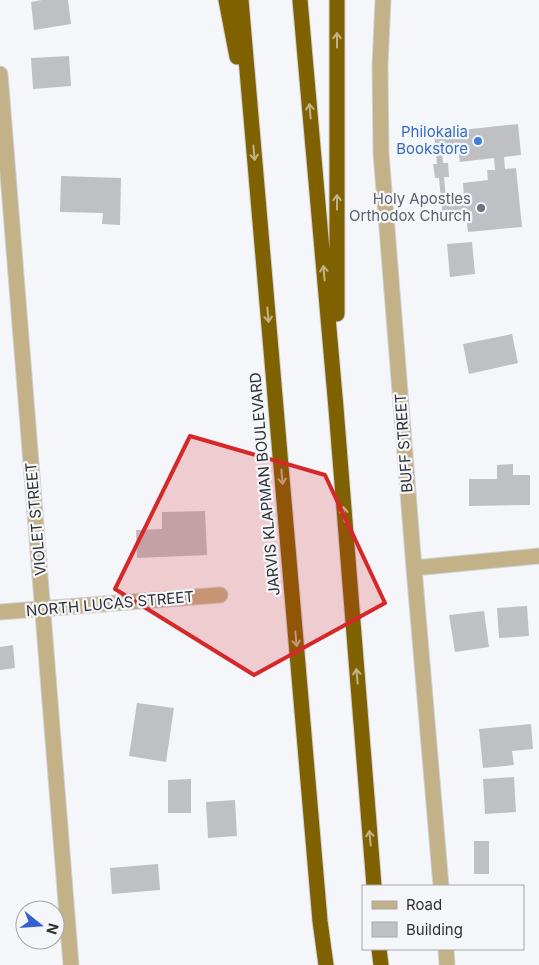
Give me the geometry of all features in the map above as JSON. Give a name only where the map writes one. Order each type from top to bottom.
[{"type":"highway","points":[[226,0],[252,131]]},
{"type":"highway","name":"JARVIS KLAPMAN BOULEVARD","points":[[241,0],[320,921],[326,965]]},
{"type":"highway","points":[[300,0],[336,408],[374,885]]},
{"type":"highway","points":[[336,408],[337,0]]},
{"type":"highway","points":[[379,950],[380,965]]},
{"type":"street","name":"BUFF STREET","points":[[384,0],[380,66],[381,153],[441,885]]},
{"type":"street","name":"VIOLET STREET","points":[[0,74],[6,228],[43,609],[71,965]]},
{"type":"street","points":[[414,568],[539,556]]},
{"type":"street","name":"NORTH LUCAS STREET","points":[[0,612],[220,595]]},
{"type":"street","points":[[446,950],[447,965]]},
{"type":"highlighted area","points":[[190,436],[325,475],[385,603],[254,675],[115,589]]},
{"type":"building","points":[[68,0],[71,24],[34,30],[31,2]]},
{"type":"building","points":[[69,56],[71,86],[33,89],[31,58]]},
{"type":"building","points":[[518,124],[521,155],[504,157],[505,169],[516,168],[522,227],[468,232],[466,217],[443,220],[439,178],[435,178],[433,164],[437,164],[434,133]],"holes":[[[458,149],[460,162],[494,158],[495,170],[487,170],[488,180],[463,183],[464,197],[446,199],[444,177],[449,177],[448,163],[443,163],[442,151]]]},
{"type":"building","points":[[61,176],[121,178],[120,225],[102,224],[103,213],[60,212]]},
{"type":"building","points":[[472,242],[475,274],[450,277],[447,244]]},
{"type":"building","points":[[512,334],[518,363],[469,374],[463,344]]},
{"type":"building","points":[[513,464],[513,475],[530,475],[530,505],[469,506],[469,479],[497,479],[497,465]]},
{"type":"building","points":[[205,511],[207,555],[137,558],[136,530],[162,529],[162,512]]},
{"type":"building","points":[[527,606],[529,636],[499,638],[497,608]]},
{"type":"building","points":[[484,611],[489,647],[455,652],[449,615]]},
{"type":"building","points":[[13,645],[15,668],[0,670],[0,647]]},
{"type":"building","points":[[137,703],[174,708],[166,762],[129,756]]},
{"type":"building","points":[[531,724],[533,749],[512,751],[514,765],[483,768],[479,729]]},
{"type":"building","points":[[514,777],[516,812],[485,814],[483,779]]},
{"type":"building","points":[[191,779],[191,813],[168,813],[168,780]]},
{"type":"building","points":[[235,800],[237,836],[208,838],[206,802]]},
{"type":"building","points":[[474,841],[489,841],[489,874],[474,874]]},
{"type":"building","points":[[158,864],[160,890],[112,894],[110,868]]},
{"type":"place","name":"Philokalia Bookstore","points":[[478,141]]},
{"type":"place","name":"Holy Apostles Orthodox Church","points":[[481,208]]}]
